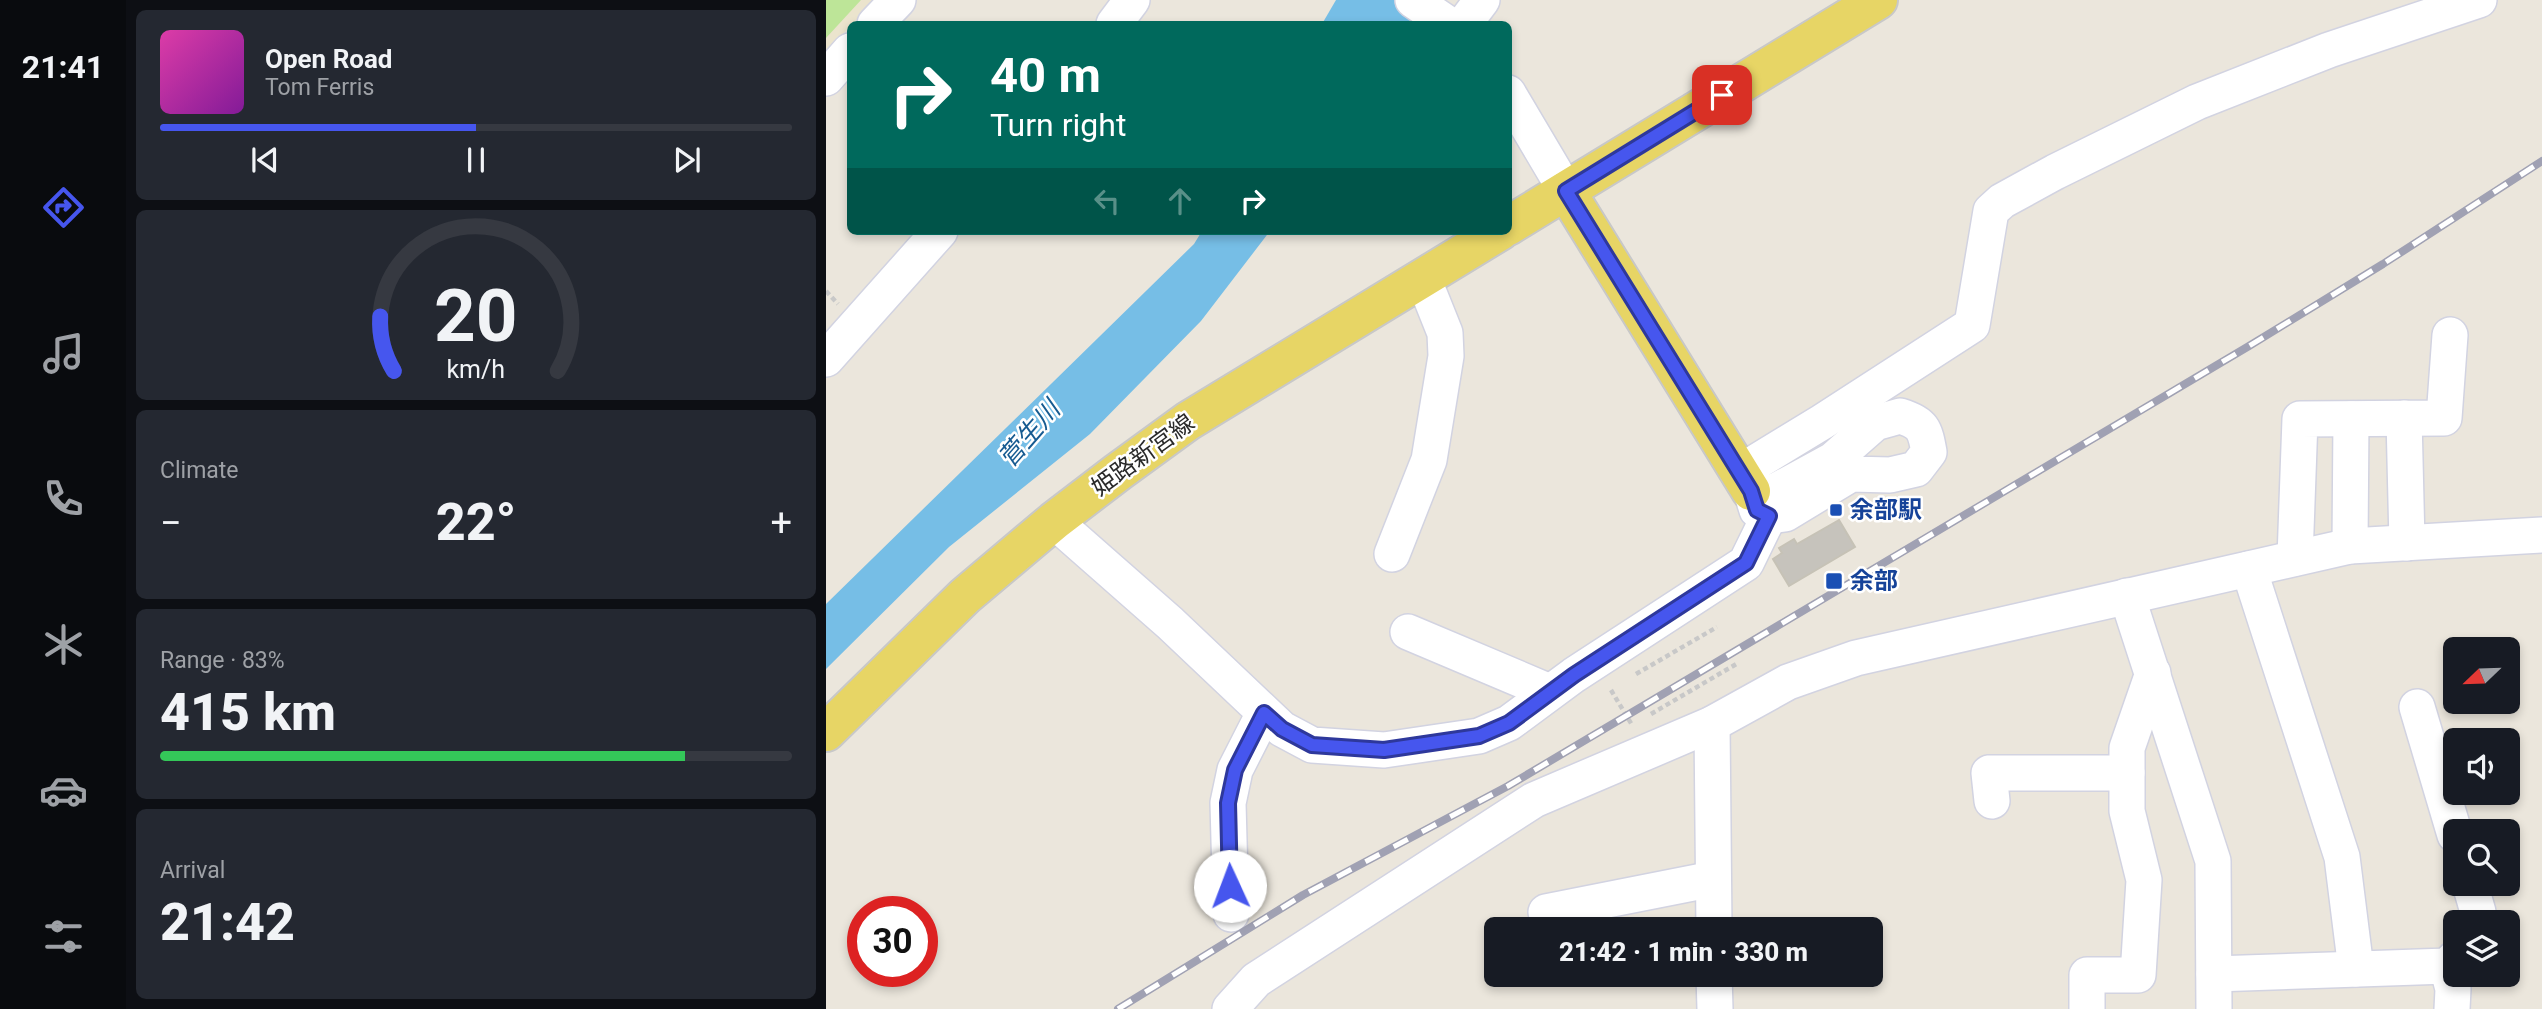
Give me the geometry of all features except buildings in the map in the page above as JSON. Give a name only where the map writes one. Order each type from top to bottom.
[{"type":"main road","points":[[1512,224],[1878,0]]},
{"type":"main road","points":[[1566,191],[1753,493]]},
{"type":"main road","name":"姫路新宮線","points":[[826,732],[965,596],[1054,521],[1188,421],[1493,235]]},
{"type":"street","points":[[878,21],[898,0]]},
{"type":"street","points":[[1116,21],[1132,0]]},
{"type":"street","points":[[1413,0],[1447,21]]},
{"type":"street","points":[[1456,21],[1482,0]]},
{"type":"street","points":[[1054,521],[1170,623],[1282,729],[1312,745],[1384,750],[1479,736],[1509,723],[1550,692],[1746,563],[1753,493],[1822,422],[1972,325],[1991,211],[2002,201],[2197,102],[2329,50],[2479,0]]},
{"type":"street","points":[[1512,100],[1566,191]]},
{"type":"street","points":[[826,359],[936,235]]},
{"type":"street","points":[[1392,554],[1429,460],[1447,356],[1445,333],[1423,278]]},
{"type":"street","points":[[2295,558],[2300,419],[2444,418],[2450,335]]},
{"type":"street","points":[[2404,418],[2407,543]]},
{"type":"street","points":[[2350,546],[2351,419]]},
{"type":"street","points":[[1230,1009],[1256,980],[1534,800],[1712,723],[1788,682],[1856,658],[2350,546],[2542,535]]},
{"type":"street","points":[[2249,569],[2342,857],[2356,969]]},
{"type":"street","points":[[2127,596],[2213,861],[2214,1009]]},
{"type":"street","points":[[1408,632],[1550,692]]},
{"type":"street","points":[[2087,1009],[2087,975],[2138,975],[2144,880],[2127,811],[2127,748],[2153,673]]},
{"type":"street","points":[[2417,707],[2450,819]]},
{"type":"street","points":[[1231,914],[1228,803],[1235,770],[1264,713]]},
{"type":"street","points":[[1712,723],[1714,917]]},
{"type":"street","points":[[1992,801],[1989,773],[2127,773]]},
{"type":"street","points":[[1546,912],[1713,879]]},
{"type":"street","points":[[2214,974],[2443,963]]},
{"type":"street","points":[[1714,987],[1715,1009]]},
{"type":"street","points":[[2452,1009],[2453,987]]},
{"type":"path","points":[[1633,676],[1717,627]]},
{"type":"path","points":[[1621,683],[1609,690],[1631,726],[1738,663]]},
{"type":"shaded area","points":[[826,0],[875,0],[855,21],[847,21],[847,29],[826,51]]},
{"type":"green space","points":[[826,0],[861,0],[826,38]]},
{"type":"water","points":[[1336,0],[1438,0],[1425,21],[1324,21]]},
{"type":"water","name":"菅生川","points":[[1200,235],[1267,235],[1201,321],[1090,434],[949,547],[826,669],[826,604],[1194,244]]},
{"type":"railway","points":[[1118,1009],[1303,895],[1508,786],[2249,346],[2383,264],[2542,161]]},
{"type":"place","name":"余部駅","points":[[1836,510]]},
{"type":"place","name":"余部","points":[[1834,581]]},
{"type":"route","points":[[1230,886],[1228,803],[1235,770],[1264,713],[1282,729],[1312,745],[1384,750],[1479,736],[1509,723],[1574,675],[1746,563],[1769,516],[1757,510],[1751,491],[1566,191],[1722,95]]}]
